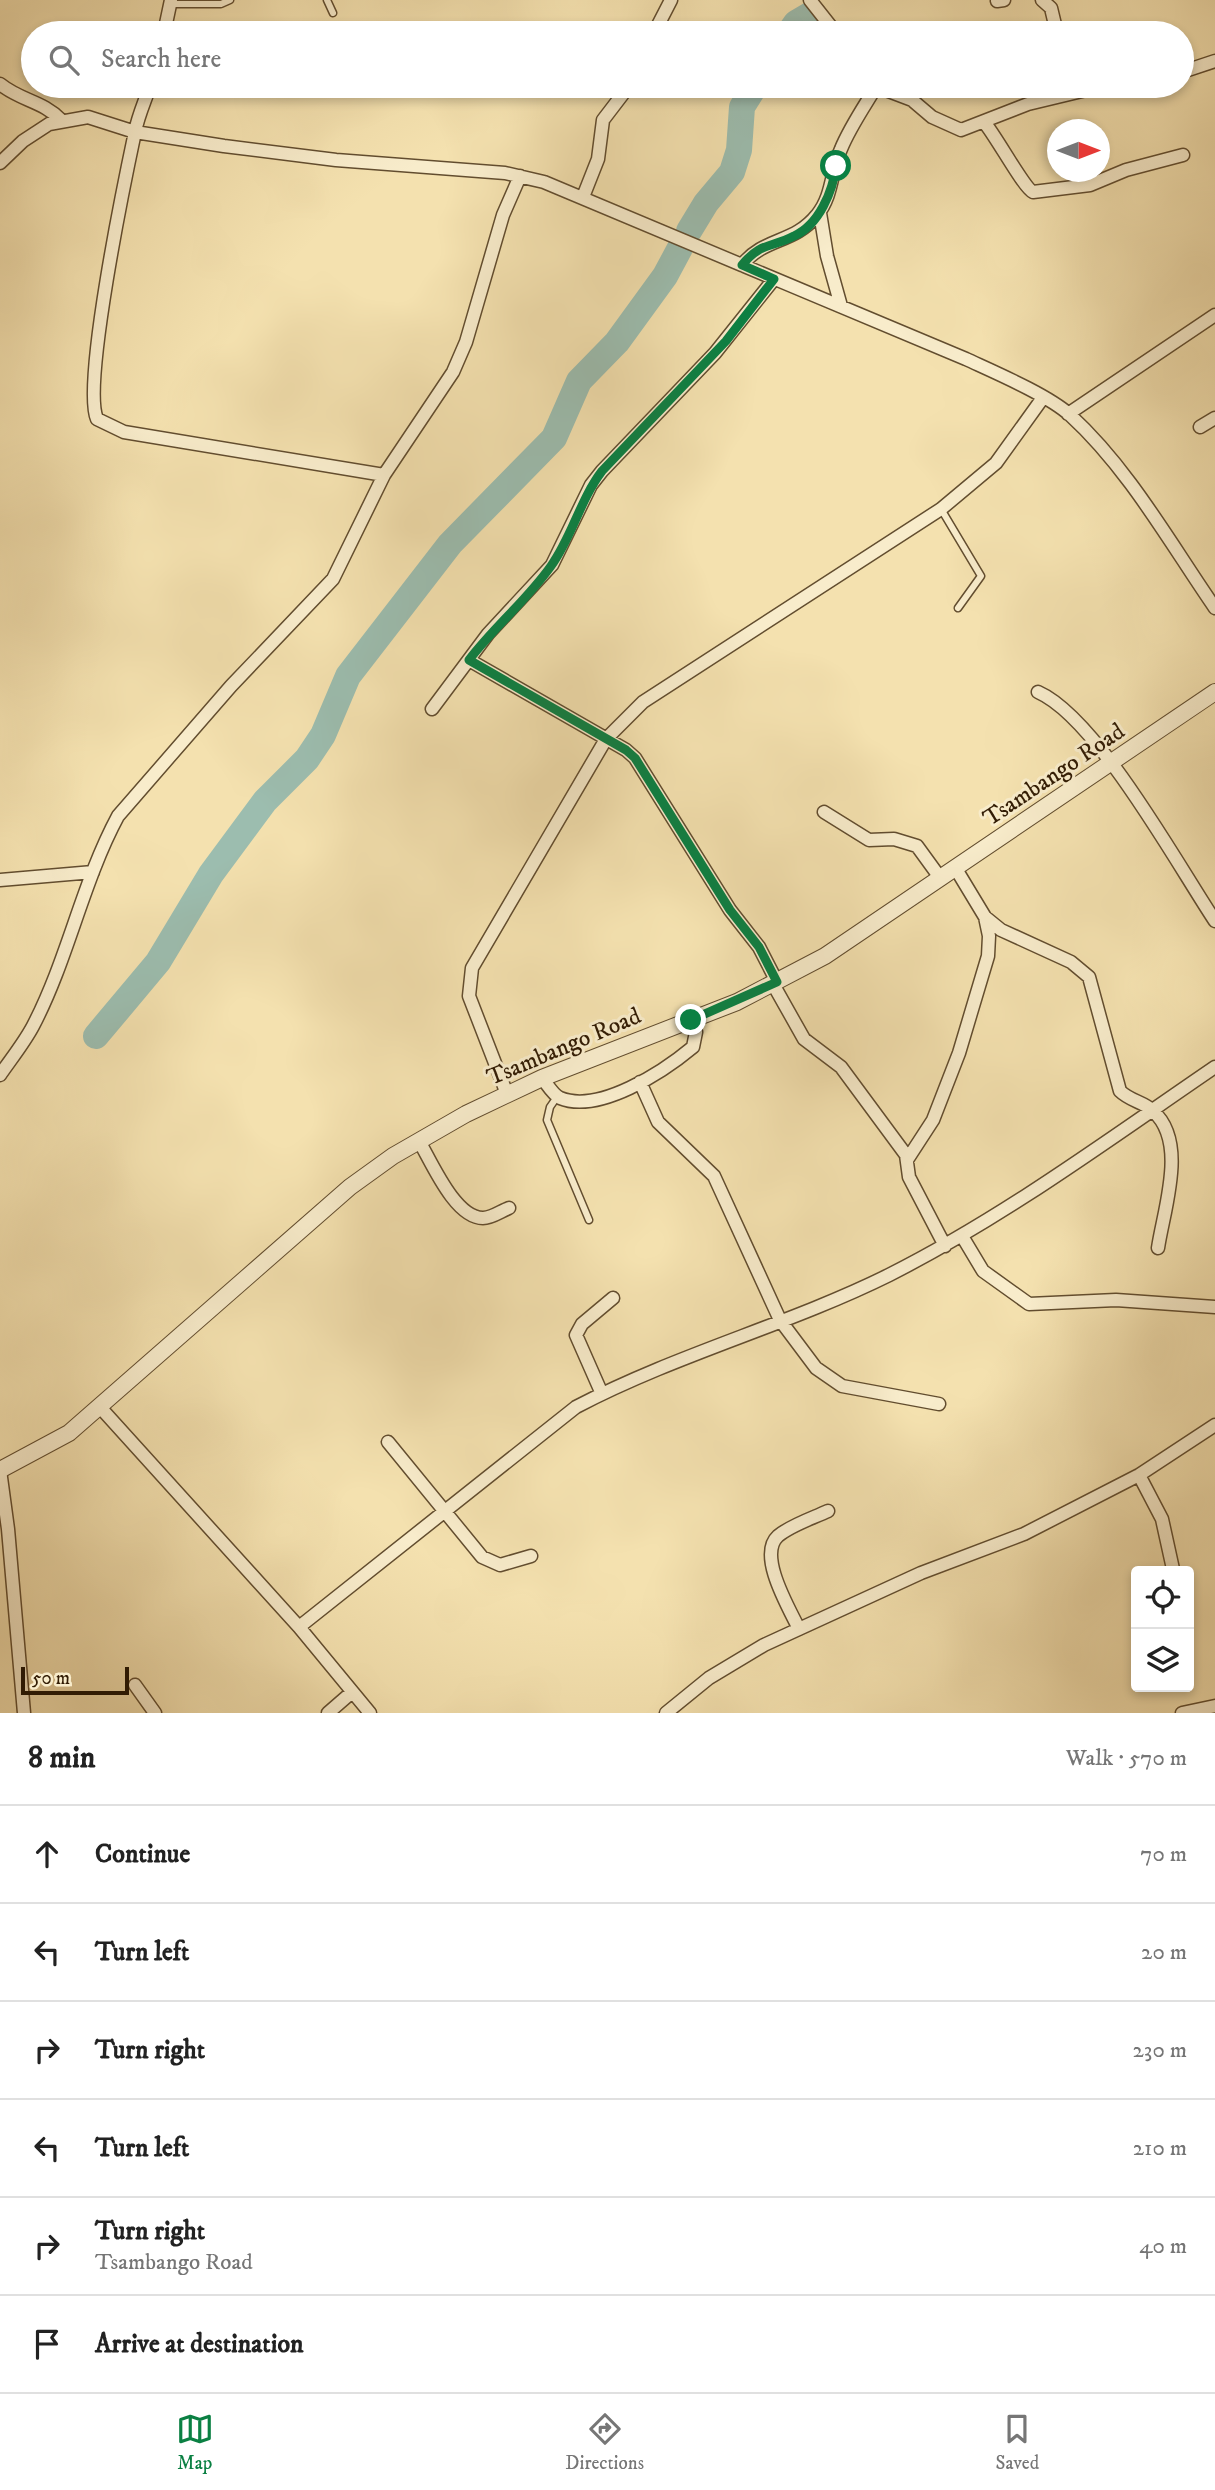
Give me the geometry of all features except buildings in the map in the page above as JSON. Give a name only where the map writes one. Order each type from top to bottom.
[{"type":"street","points":[[660,21],[671,0]]},
{"type":"street","points":[[810,0],[827,21]]},
{"type":"street","points":[[997,1],[1004,0]]},
{"type":"street","points":[[1042,0],[1051,8],[1055,21]]},
{"type":"street","points":[[167,21],[171,2]]},
{"type":"street","points":[[1194,68],[1215,61]]},
{"type":"street","points":[[0,84],[21,98]]},
{"type":"street","points":[[21,98],[48,106],[61,120]]},
{"type":"street","points":[[146,98],[135,132],[93,383],[97,419],[124,432],[384,475]]},
{"type":"street","points":[[583,197],[598,159],[603,120],[620,98]]},
{"type":"street","points":[[742,265],[760,247],[803,231],[820,213],[835,176],[841,149],[869,98]]},
{"type":"street","points":[[907,98],[952,128],[961,130],[1046,98]]},
{"type":"street","points":[[0,163],[33,132],[61,120],[88,117],[135,132],[336,160],[520,176],[583,197],[977,364],[1069,414],[1125,478],[1215,608]]},
{"type":"street","points":[[984,122],[998,138],[1024,187],[1033,192],[1077,188],[1126,170],[1183,155]]},
{"type":"street","points":[[0,1075],[33,1027],[55,976],[93,872],[118,816],[231,686],[332,579],[384,475],[453,372],[466,342],[503,215],[520,176]]},
{"type":"street","points":[[820,213],[827,256],[842,306]]},
{"type":"street","points":[[432,709],[488,634],[552,565],[591,485],[602,471],[726,341],[774,279]]},
{"type":"street","points":[[1069,414],[1215,315]]},
{"type":"street","points":[[507,1094],[469,996],[468,983],[472,968],[606,739],[643,702],[941,509],[996,463],[1042,398]]},
{"type":"street","points":[[1200,427],[1215,418]]},
{"type":"street","points":[[469,660],[626,750],[635,758],[730,910],[759,947],[804,1038],[841,1067],[907,1160],[909,1177],[945,1246]]},
{"type":"street","points":[[1038,692],[1069,711],[1112,764],[1215,921]]},
{"type":"street","name":"Tsambango Road","points":[[0,1470],[69,1433],[350,1187],[419,1141],[542,1078],[691,1020],[775,983],[825,957],[1215,692]]},
{"type":"street","points":[[824,812],[869,840],[894,839],[917,846],[941,879]]},
{"type":"street","points":[[907,1160],[933,1120],[959,1053],[988,956],[989,936],[985,917],[956,869]]},
{"type":"street","points":[[0,880],[93,872]]},
{"type":"street","points":[[985,917],[1017,940],[1071,962],[1090,977],[1120,1091],[1129,1100],[1153,1110],[1170,1136],[1174,1149],[1158,1248]]},
{"type":"street","points":[[542,1078],[557,1097],[577,1102],[597,1101],[640,1082],[692,1047],[696,1032],[691,1020]]},
{"type":"street","points":[[299,1627],[554,1422],[602,1394],[885,1276],[945,1246],[1215,1067]]},
{"type":"street","points":[[640,1082],[658,1122],[719,1184],[780,1320],[816,1368],[842,1386],[939,1404]]},
{"type":"street","points":[[419,1141],[458,1206],[471,1216],[486,1218],[509,1208]]},
{"type":"street","points":[[962,1236],[983,1271],[1029,1304],[1115,1300],[1215,1307]]},
{"type":"street","points":[[602,1394],[576,1335],[582,1324],[613,1298]]},
{"type":"street","points":[[99,1406],[299,1627],[370,1713]]},
{"type":"street","points":[[666,1713],[738,1658],[921,1573],[1024,1534],[1139,1475],[1215,1426]]},
{"type":"street","points":[[388,1442],[482,1557],[490,1562],[508,1563],[531,1556]]},
{"type":"street","points":[[0,1470],[8,1529],[24,1713]]},
{"type":"street","points":[[1139,1475],[1162,1519],[1172,1566]]},
{"type":"street","points":[[799,1629],[771,1566],[770,1552],[777,1537],[828,1510]]},
{"type":"street","points":[[135,1685],[155,1713]]},
{"type":"street","points":[[328,1713],[351,1693]]},
{"type":"street","points":[[1182,1713],[1215,1706]]},
{"type":"lane","points":[[171,2],[221,4],[230,0]]},
{"type":"lane","points":[[327,0],[333,13]]},
{"type":"lane","points":[[941,509],[981,576],[958,608]]},
{"type":"lane","points":[[557,1097],[550,1107],[547,1120],[589,1220]]},
{"type":"waterway","points":[[799,21],[813,13]]},
{"type":"waterway","points":[[689,231],[706,203],[732,172],[739,150],[742,107],[748,98]]},
{"type":"waterway","points":[[96,1036],[158,962],[211,874],[265,801],[307,759],[323,735],[348,676],[450,544],[554,438],[579,381],[617,342],[665,276],[680,248]]},
{"type":"route","points":[[691,1020],[737,1002],[777,982],[759,947],[730,910],[635,758],[626,750],[469,660],[488,634],[552,565],[591,485],[602,471],[749,315],[774,279],[742,265],[753,251],[760,247],[803,231],[820,213],[835,176],[836,166]]}]
